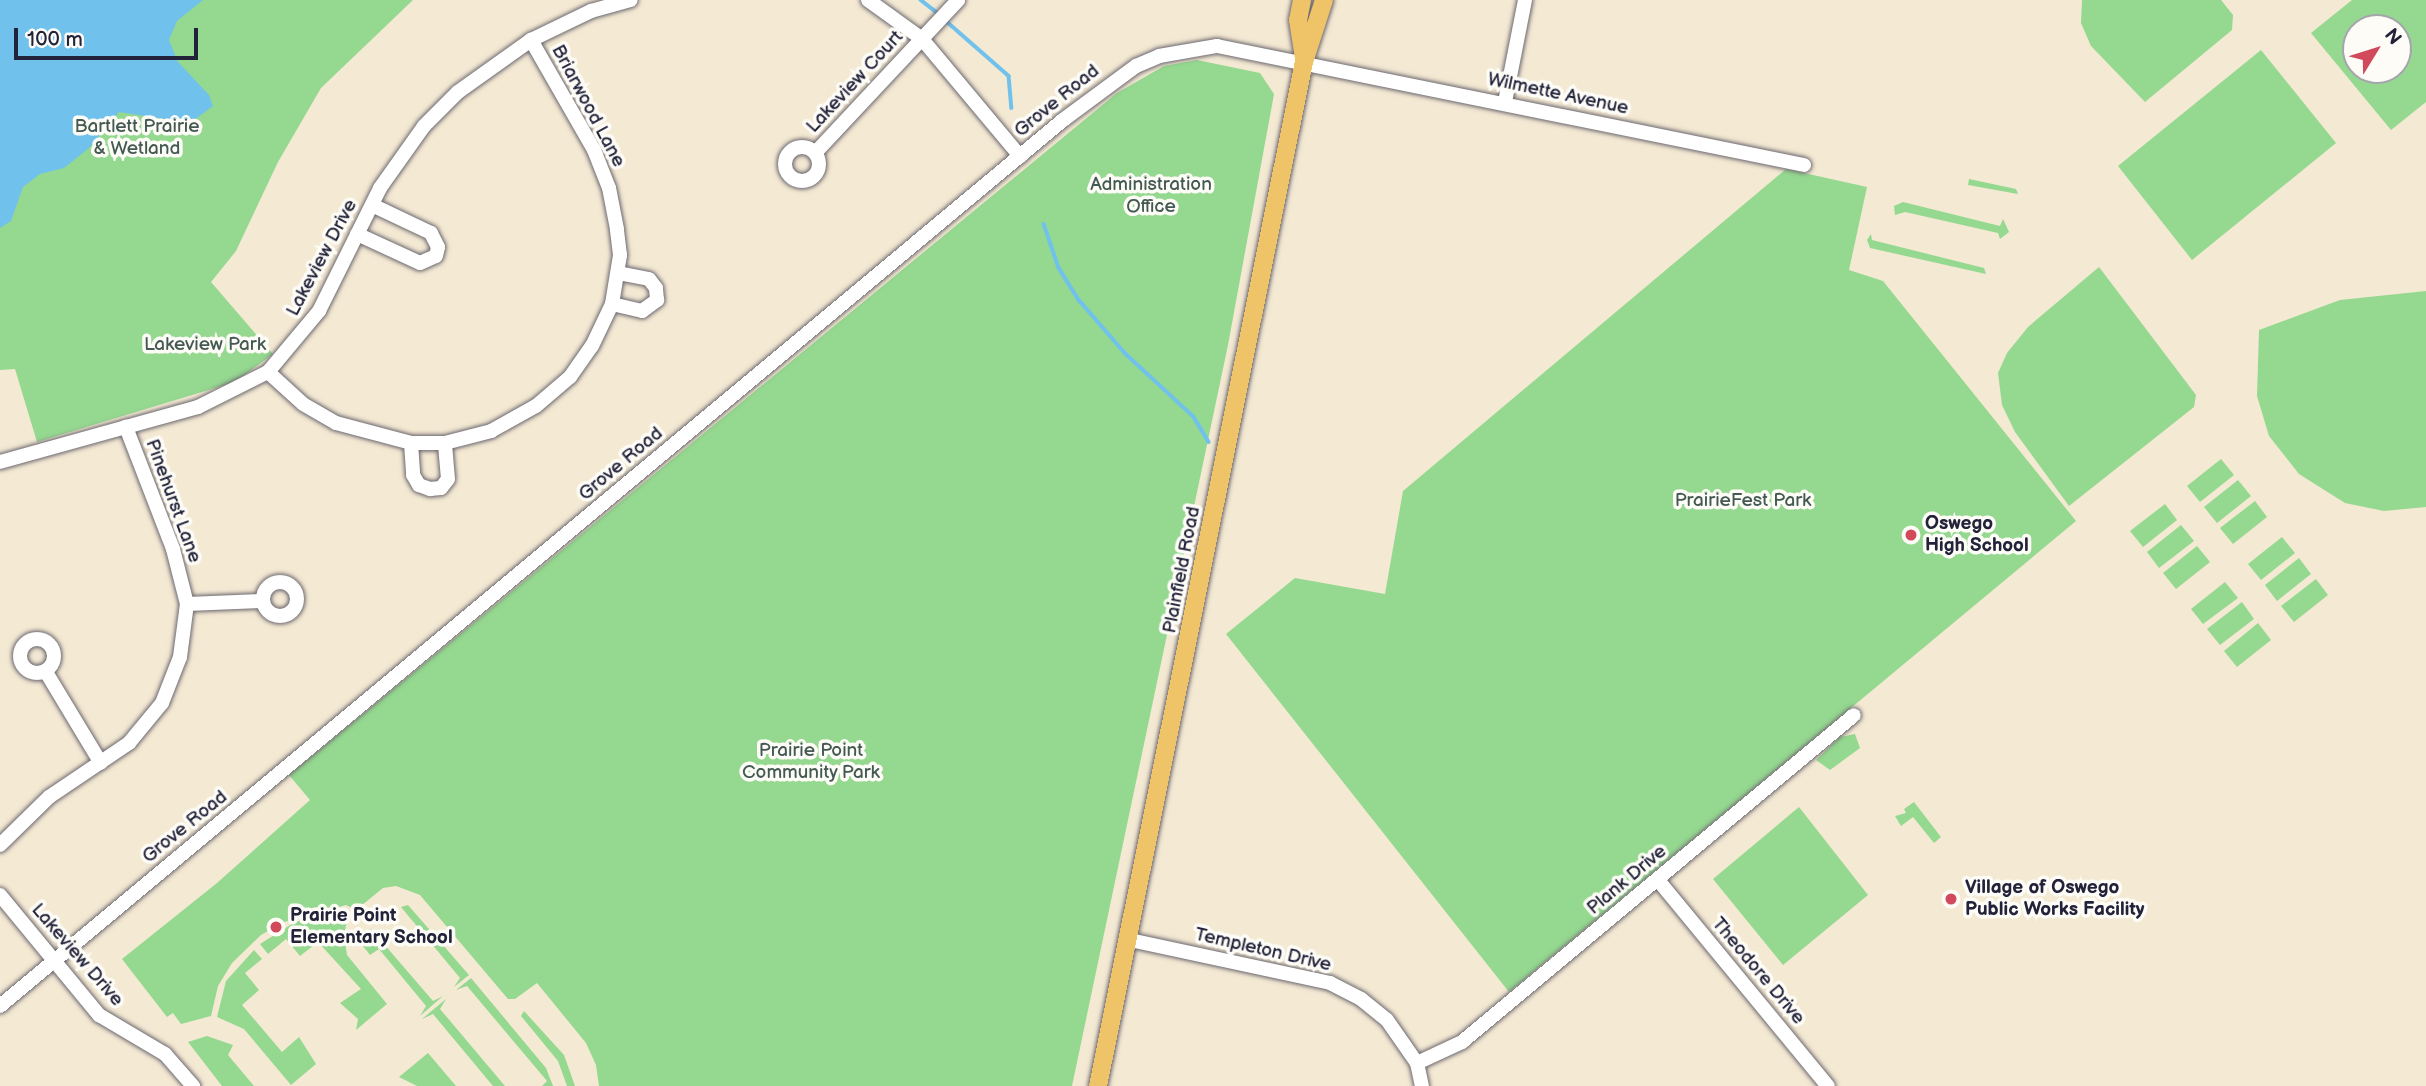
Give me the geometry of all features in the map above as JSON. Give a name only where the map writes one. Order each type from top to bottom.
[{"type":"main road","name":"Plainfield Road","points":[[1302,0],[1298,20],[1304,62]]},
{"type":"main road","name":"Plainfield Road","points":[[1098,1086],[1130,940],[1304,62],[1324,0]]},
{"type":"street","name":"Lakeview Drive","points":[[0,462],[198,407],[268,372],[319,311],[372,205],[424,127],[487,68],[531,40],[580,16],[631,0]]},
{"type":"street","points":[[868,0],[922,39],[1020,156]]},
{"type":"street","points":[[1505,102],[1525,0]]},
{"type":"street","name":"Lakeview Court","points":[[816,152],[865,94],[953,5]]},
{"type":"street","name":"Briarwood Lane","points":[[268,372],[303,404],[336,423],[411,443],[445,443],[491,431],[536,406],[570,377],[592,346],[612,304],[618,273],[617,229],[609,188],[594,150],[531,40]]},
{"type":"street","name":"Grove Road","points":[[0,1006],[1117,77],[1160,56],[1217,46],[1304,62]]},
{"type":"street","name":"Wilmette Avenue","points":[[1304,62],[1804,164]]},
{"type":"street","points":[[357,234],[420,263],[436,256],[438,247],[431,233],[372,205]]},
{"type":"street","points":[[612,304],[642,311],[657,300],[656,288],[649,279],[618,273]]},
{"type":"street","name":"Pinehurst Lane","points":[[0,845],[49,797],[129,743],[162,703],[180,657],[187,604],[173,549],[126,427]]},
{"type":"street","points":[[411,443],[413,475],[419,485],[430,489],[441,488],[448,479],[445,443]]},
{"type":"street","points":[[187,604],[261,601]]},
{"type":"street","points":[[46,671],[101,762]]},
{"type":"street","name":"Plank Drive","points":[[1417,1063],[1462,1042],[1854,715]]},
{"type":"street","name":"Theodore Drive","points":[[1658,880],[1828,1086]]},
{"type":"street","name":"Lakeview Drive","points":[[0,895],[99,1015],[165,1054],[193,1086]]},
{"type":"street","name":"Templeton Drive","points":[[1130,940],[1330,983],[1362,999],[1387,1020],[1417,1063],[1422,1086]]},
{"type":"green space","name":"Bartlett Prairie & Wetland","points":[[0,0],[413,0],[321,88],[278,162],[236,251],[211,282],[273,354],[235,382],[37,442],[15,369],[0,370]]},
{"type":"green space","points":[[2082,0],[2221,0],[2233,15],[2232,30],[2145,102],[2091,46],[2081,23]]},
{"type":"green space","points":[[2352,0],[2426,0],[2426,102],[2391,130],[2353,84],[2412,84],[2412,14],[2342,14],[2342,71],[2311,33]]},
{"type":"green space","points":[[2261,50],[2336,143],[2192,260],[2118,166]]},
{"type":"green space","name":"Prairie Point Community Park","points":[[1197,60],[1260,73],[1274,94],[1228,345],[1072,1086],[599,1086],[596,1065],[586,1043],[537,983],[515,999],[508,999],[420,895],[396,886],[383,888],[356,910],[346,905],[284,922],[261,935],[232,963],[218,986],[211,1016],[181,1024],[173,1013],[167,1017],[122,959],[217,883],[310,800],[289,775],[1117,93],[1164,66]]},
{"type":"green space","name":"PrairieFest Park","points":[[1786,169],[1867,187],[1849,270],[1883,281],[2076,521],[1509,992],[1226,634],[1295,578],[1385,594],[1403,491]]},
{"type":"green space","points":[[1969,179],[2016,189],[2018,194],[1968,185]]},
{"type":"green space","points":[[1903,202],[2000,226],[2003,219],[2009,232],[2000,239],[1998,233],[1905,212],[1895,215],[1894,206]]},
{"type":"green space","points":[[1871,234],[1872,240],[1984,268],[1986,274],[1870,248],[1867,240]]},
{"type":"green space","points":[[2099,267],[2196,395],[2194,407],[2069,506],[2015,432],[2002,405],[1998,373],[2007,353],[2028,327]]},
{"type":"green space","points":[[2426,291],[2426,507],[2384,511],[2345,503],[2299,474],[2269,436],[2257,396],[2259,330],[2340,300]]},
{"type":"green space","points":[[2221,459],[2234,475],[2200,502],[2187,486]]},
{"type":"green space","points":[[2238,480],[2251,496],[2217,523],[2204,507]]},
{"type":"green space","points":[[2255,501],[2267,517],[2233,544],[2220,528]]},
{"type":"green space","points":[[2165,504],[2177,520],[2143,547],[2130,531]]},
{"type":"green space","points":[[2181,525],[2194,541],[2159,568],[2147,552]]},
{"type":"green space","points":[[2282,537],[2295,553],[2261,580],[2248,564]]},
{"type":"green space","points":[[2197,546],[2210,562],[2176,589],[2163,573]]},
{"type":"green space","points":[[2299,558],[2311,574],[2277,601],[2265,585]]},
{"type":"green space","points":[[2316,579],[2328,595],[2294,622],[2281,606]]},
{"type":"green space","points":[[2225,582],[2238,598],[2203,624],[2191,609]]},
{"type":"green space","points":[[2242,602],[2254,619],[2220,645],[2207,629]]},
{"type":"green space","points":[[2258,623],[2271,640],[2237,667],[2224,651]]},
{"type":"green space","points":[[1855,734],[1860,748],[1830,770],[1816,760],[1840,737]]},
{"type":"green space","points":[[1914,802],[1941,837],[1934,843],[1913,817],[1901,826],[1895,816],[1906,813],[1904,809]]},
{"type":"green space","points":[[1799,807],[1868,895],[1783,965],[1713,879]]},
{"type":"green space","points":[[408,905],[469,975],[454,987],[460,978],[401,907]]},
{"type":"green space","points":[[333,912],[348,914],[344,936],[347,955],[387,1004],[356,1030],[358,1019],[340,1003],[361,989],[318,942],[300,956],[286,939],[268,954],[260,944],[295,922]]},
{"type":"green space","points":[[371,929],[433,1001],[443,996],[420,1016],[426,1006],[379,949],[370,955],[363,946],[362,931]]},
{"type":"green space","points":[[254,950],[262,959],[245,973],[259,990],[242,1005],[282,1052],[299,1037],[316,1064],[291,1085],[244,1029],[217,1017],[226,981]]},
{"type":"green space","points":[[471,978],[546,1068],[553,1086],[542,1086],[547,1081],[467,986],[456,990]]},
{"type":"green space","points":[[446,999],[440,1009],[505,1086],[493,1086],[433,1014],[422,1019]]},
{"type":"green space","points":[[524,1011],[564,1055],[575,1086],[567,1086],[558,1061],[521,1016]]},
{"type":"green space","points":[[207,1036],[233,1045],[228,1055],[254,1086],[222,1086],[188,1042]]},
{"type":"green space","points":[[428,1053],[456,1086],[417,1086],[399,1077]]},
{"type":"water","points":[[0,0],[203,0],[177,21],[169,40],[178,62],[209,95],[213,106],[190,123],[119,112],[89,148],[64,168],[40,174],[23,187],[11,221],[0,228]]},
{"type":"waterway","points":[[921,0],[939,14]]},
{"type":"waterway","points":[[944,19],[1009,76],[1012,108]]},
{"type":"waterway","points":[[1044,224],[1059,268],[1080,301],[1125,353],[1194,417],[1209,442]]},
{"type":"place","name":"Oswego High School","points":[[1911,535]]},
{"type":"place","name":"Village of Oswego Public Works Facility","points":[[1951,899]]},
{"type":"place","name":"Prairie Point Elementary School","points":[[276,927]]},
{"type":"park label","name":"Administration Office","points":[[1151,196]]},
{"type":"park label","name":"Lakeview Park","points":[[205,345]]}]
